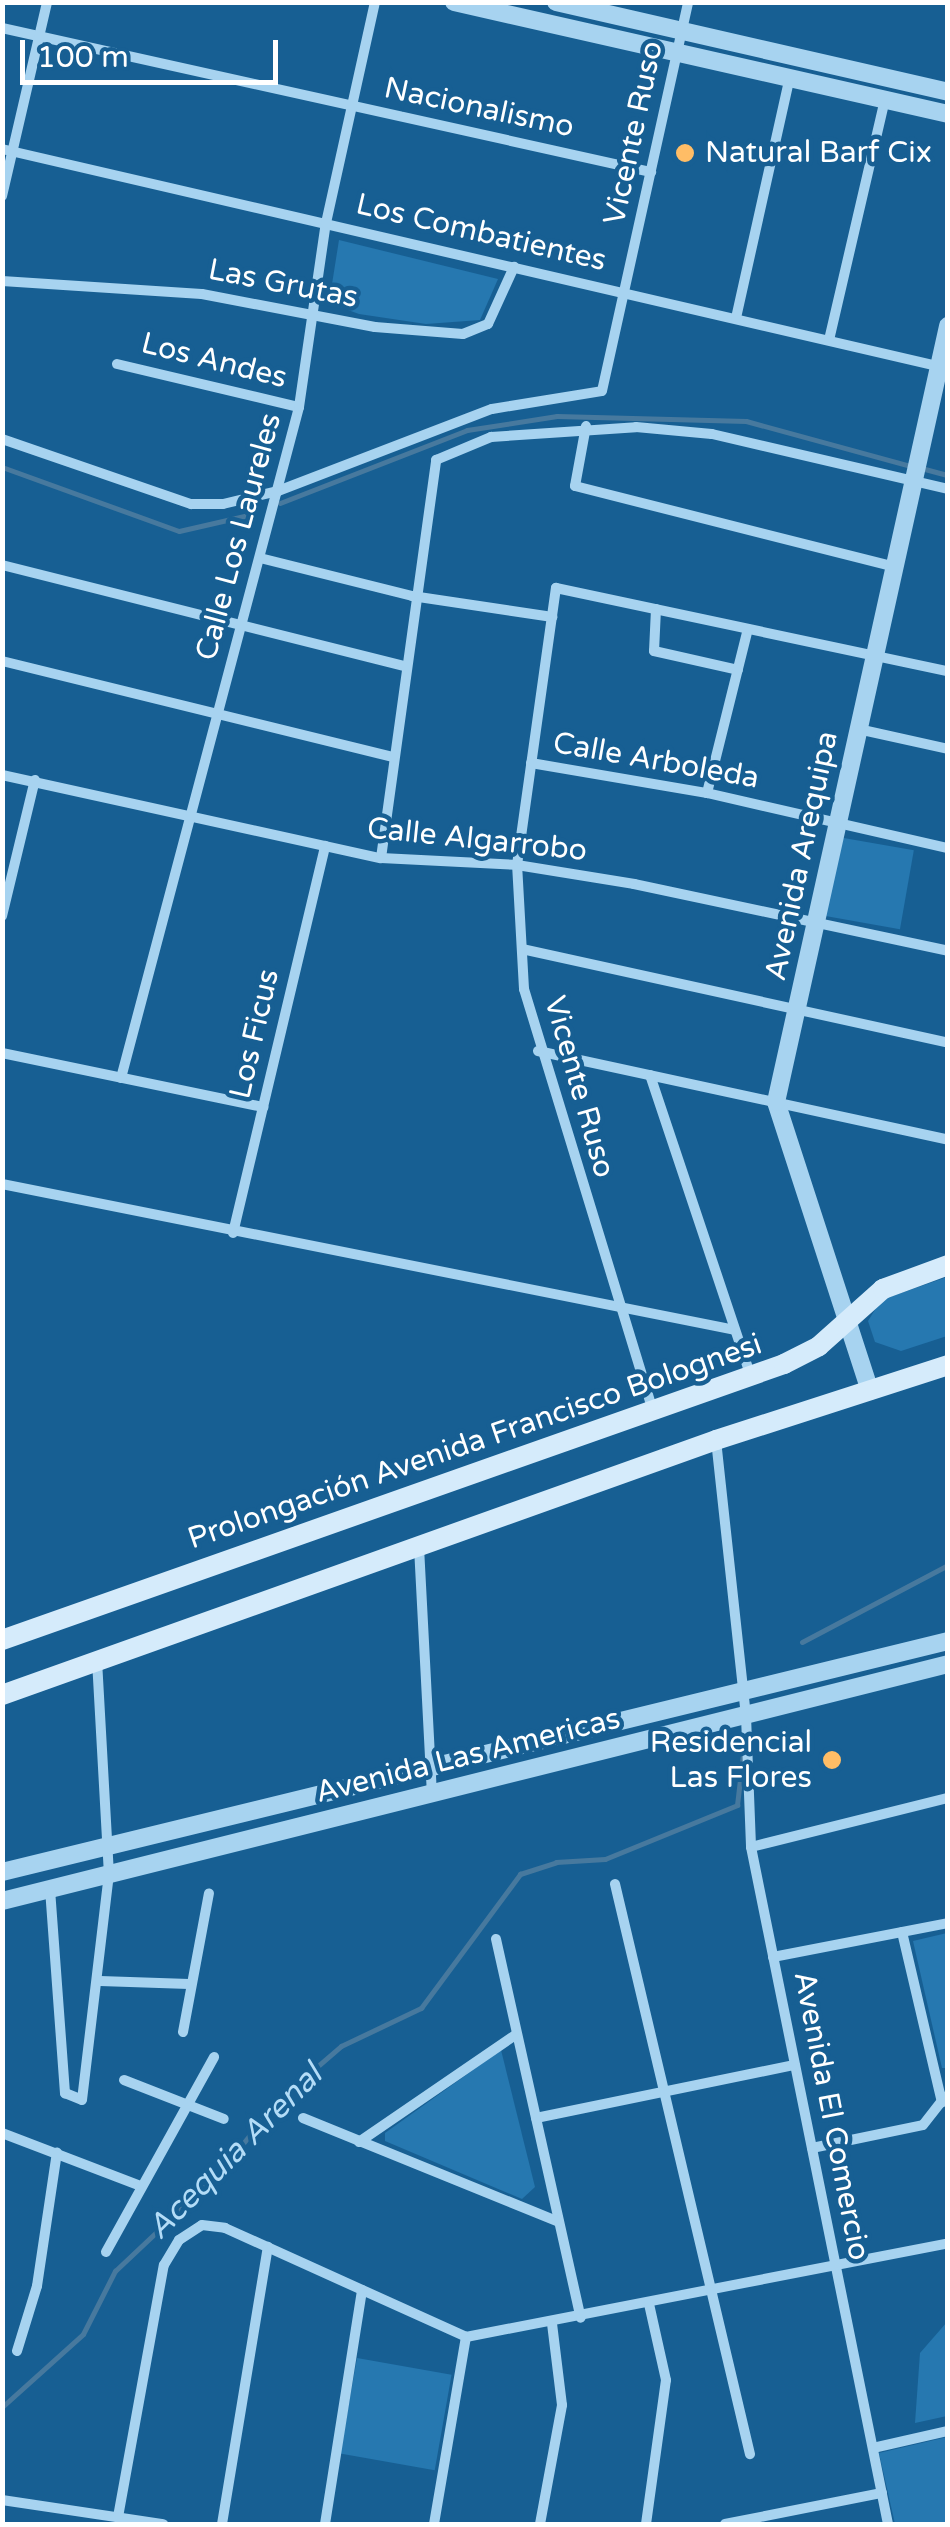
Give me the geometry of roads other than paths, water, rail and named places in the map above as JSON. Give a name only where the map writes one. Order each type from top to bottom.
[{"type":"main road","name":"Prolongación Avenida Francisco Bolognesi","points":[[2,1640],[752,1378],[806,1354],[883,1289],[948,1265]]},
{"type":"main road","points":[[2,1695],[716,1440],[948,1365]]},
{"type":"street","points":[[2,196],[8,150],[47,2]]},
{"type":"street","name":"Calle Los Laureles","points":[[120,1078],[299,407],[326,222],[375,2]]},
{"type":"street","points":[[454,2],[948,114]]},
{"type":"street","points":[[556,2],[948,92]]},
{"type":"street","name":"Vicente Ruso","points":[[276,496],[428,438],[431,427],[532,400],[602,391],[688,2]]},
{"type":"street","name":"Nacionalismo","points":[[2,28],[651,172]]},
{"type":"street","points":[[736,318],[790,77]]},
{"type":"street","points":[[829,340],[885,99]]},
{"type":"street","name":"Los Combatientes","points":[[8,150],[943,367]]},
{"type":"street","name":"Las Grutas","points":[[2,281],[202,294],[422,334],[463,334],[488,324],[514,266]]},
{"type":"street","name":"Avenida Arequipa","points":[[870,1391],[776,1102],[920,448],[943,367],[948,326]]},
{"type":"street","name":"Los Andes","points":[[118,364],[299,407]]},
{"type":"street","points":[[586,426],[575,486],[894,566]]},
{"type":"street","points":[[381,858],[412,596],[436,460],[491,437],[586,426],[712,434],[914,476],[948,489]]},
{"type":"street","points":[[2,439],[191,504],[276,496]]},
{"type":"street","points":[[260,558],[412,596],[552,617]]},
{"type":"street","points":[[2,565],[404,666]]},
{"type":"street","name":"Vicente Ruso","points":[[653,1412],[538,1051],[522,949],[517,866],[556,588],[656,609]]},
{"type":"street","points":[[738,670],[654,651],[656,609],[948,671]]},
{"type":"street","points":[[708,794],[748,628]]},
{"type":"street","points":[[2,661],[393,757]]},
{"type":"street","points":[[858,729],[948,749]]},
{"type":"street","name":"Calle Arboleda","points":[[531,763],[708,794],[948,848]]},
{"type":"street","name":"Calle Algarrobo","points":[[2,775],[192,812],[381,858],[517,866],[948,951]]},
{"type":"street","points":[[2,916],[35,780]]},
{"type":"street","name":"Los Ficus","points":[[233,1233],[325,846]]},
{"type":"street","points":[[522,949],[948,1043]]},
{"type":"street","points":[[538,1051],[948,1140]]},
{"type":"street","points":[[2,1053],[263,1108]]},
{"type":"street","points":[[650,1075],[752,1378]]},
{"type":"street","points":[[2,1184],[233,1233],[462,1270],[621,1309],[736,1330]]},
{"type":"street","points":[[716,1440],[740,1693],[746,1716]]},
{"type":"street","points":[[420,1546],[426,1768],[432,1793]]},
{"type":"street","name":"Avenida Las Americas","points":[[2,1872],[948,1641]]},
{"type":"street","points":[[50,1890],[70,2098],[85,2098],[110,1875],[104,1846],[97,1662]]},
{"type":"street","name":"Avenida Las Americas","points":[[2,1901],[948,1664]]},
{"type":"street","name":"Avenida El Comercio","points":[[746,1716],[751,1847],[888,2524]]},
{"type":"street","points":[[751,1847],[948,1798]]},
{"type":"street","points":[[616,1884],[750,2454]]},
{"type":"street","points":[[184,2032],[189,1984],[209,1892]]},
{"type":"street","points":[[773,1957],[948,1923]]},
{"type":"street","points":[[812,2148],[923,2125],[945,2098],[902,1932]]},
{"type":"street","points":[[496,1939],[580,2318]]},
{"type":"street","points":[[100,1981],[189,1984]]},
{"type":"street","points":[[359,2142],[517,2034]]},
{"type":"street","points":[[106,2252],[138,2185],[214,2058]]},
{"type":"street","points":[[536,2118],[795,2065]]},
{"type":"street","points":[[124,2080],[224,2118]]},
{"type":"street","points":[[303,2118],[559,2222]]},
{"type":"street","points":[[2,2133],[138,2185]]},
{"type":"street","points":[[17,2351],[36,2286],[57,2152]]},
{"type":"street","points":[[118,2518],[164,2265],[179,2240],[202,2225],[226,2228],[466,2338],[948,2243]]},
{"type":"street","points":[[222,2524],[268,2247]]},
{"type":"street","points":[[325,2524],[362,2290]]},
{"type":"street","points":[[646,2524],[666,2380],[650,2304]]},
{"type":"street","points":[[540,2524],[562,2405],[552,2324]]},
{"type":"street","points":[[434,2524],[466,2338]]},
{"type":"street","points":[[873,2448],[948,2432]]},
{"type":"street","points":[[725,2524],[772,2519],[882,2493]]},
{"type":"street","points":[[2,2500],[163,2524]]},
{"type":"waterway","points":[[280,503],[467,430],[557,416],[746,421],[911,466]]},
{"type":"waterway","points":[[2,467],[179,531],[253,514]]},
{"type":"waterway","points":[[921,468],[948,475]]},
{"type":"waterway","name":"Acequia Arenal","points":[[802,1642],[948,1565]]},
{"type":"waterway","name":"Acequia Arenal","points":[[2,2407],[83,2334],[115,2271],[221,2171],[276,2102],[341,2046],[421,2008],[520,1874],[556,1862],[605,1859],[737,1805],[743,1754]]},
{"type":"place","name":"Natural Barf Cix","points":[[685,153]]},
{"type":"place","name":"Residencial Las Flores","points":[[832,1760]]}]
